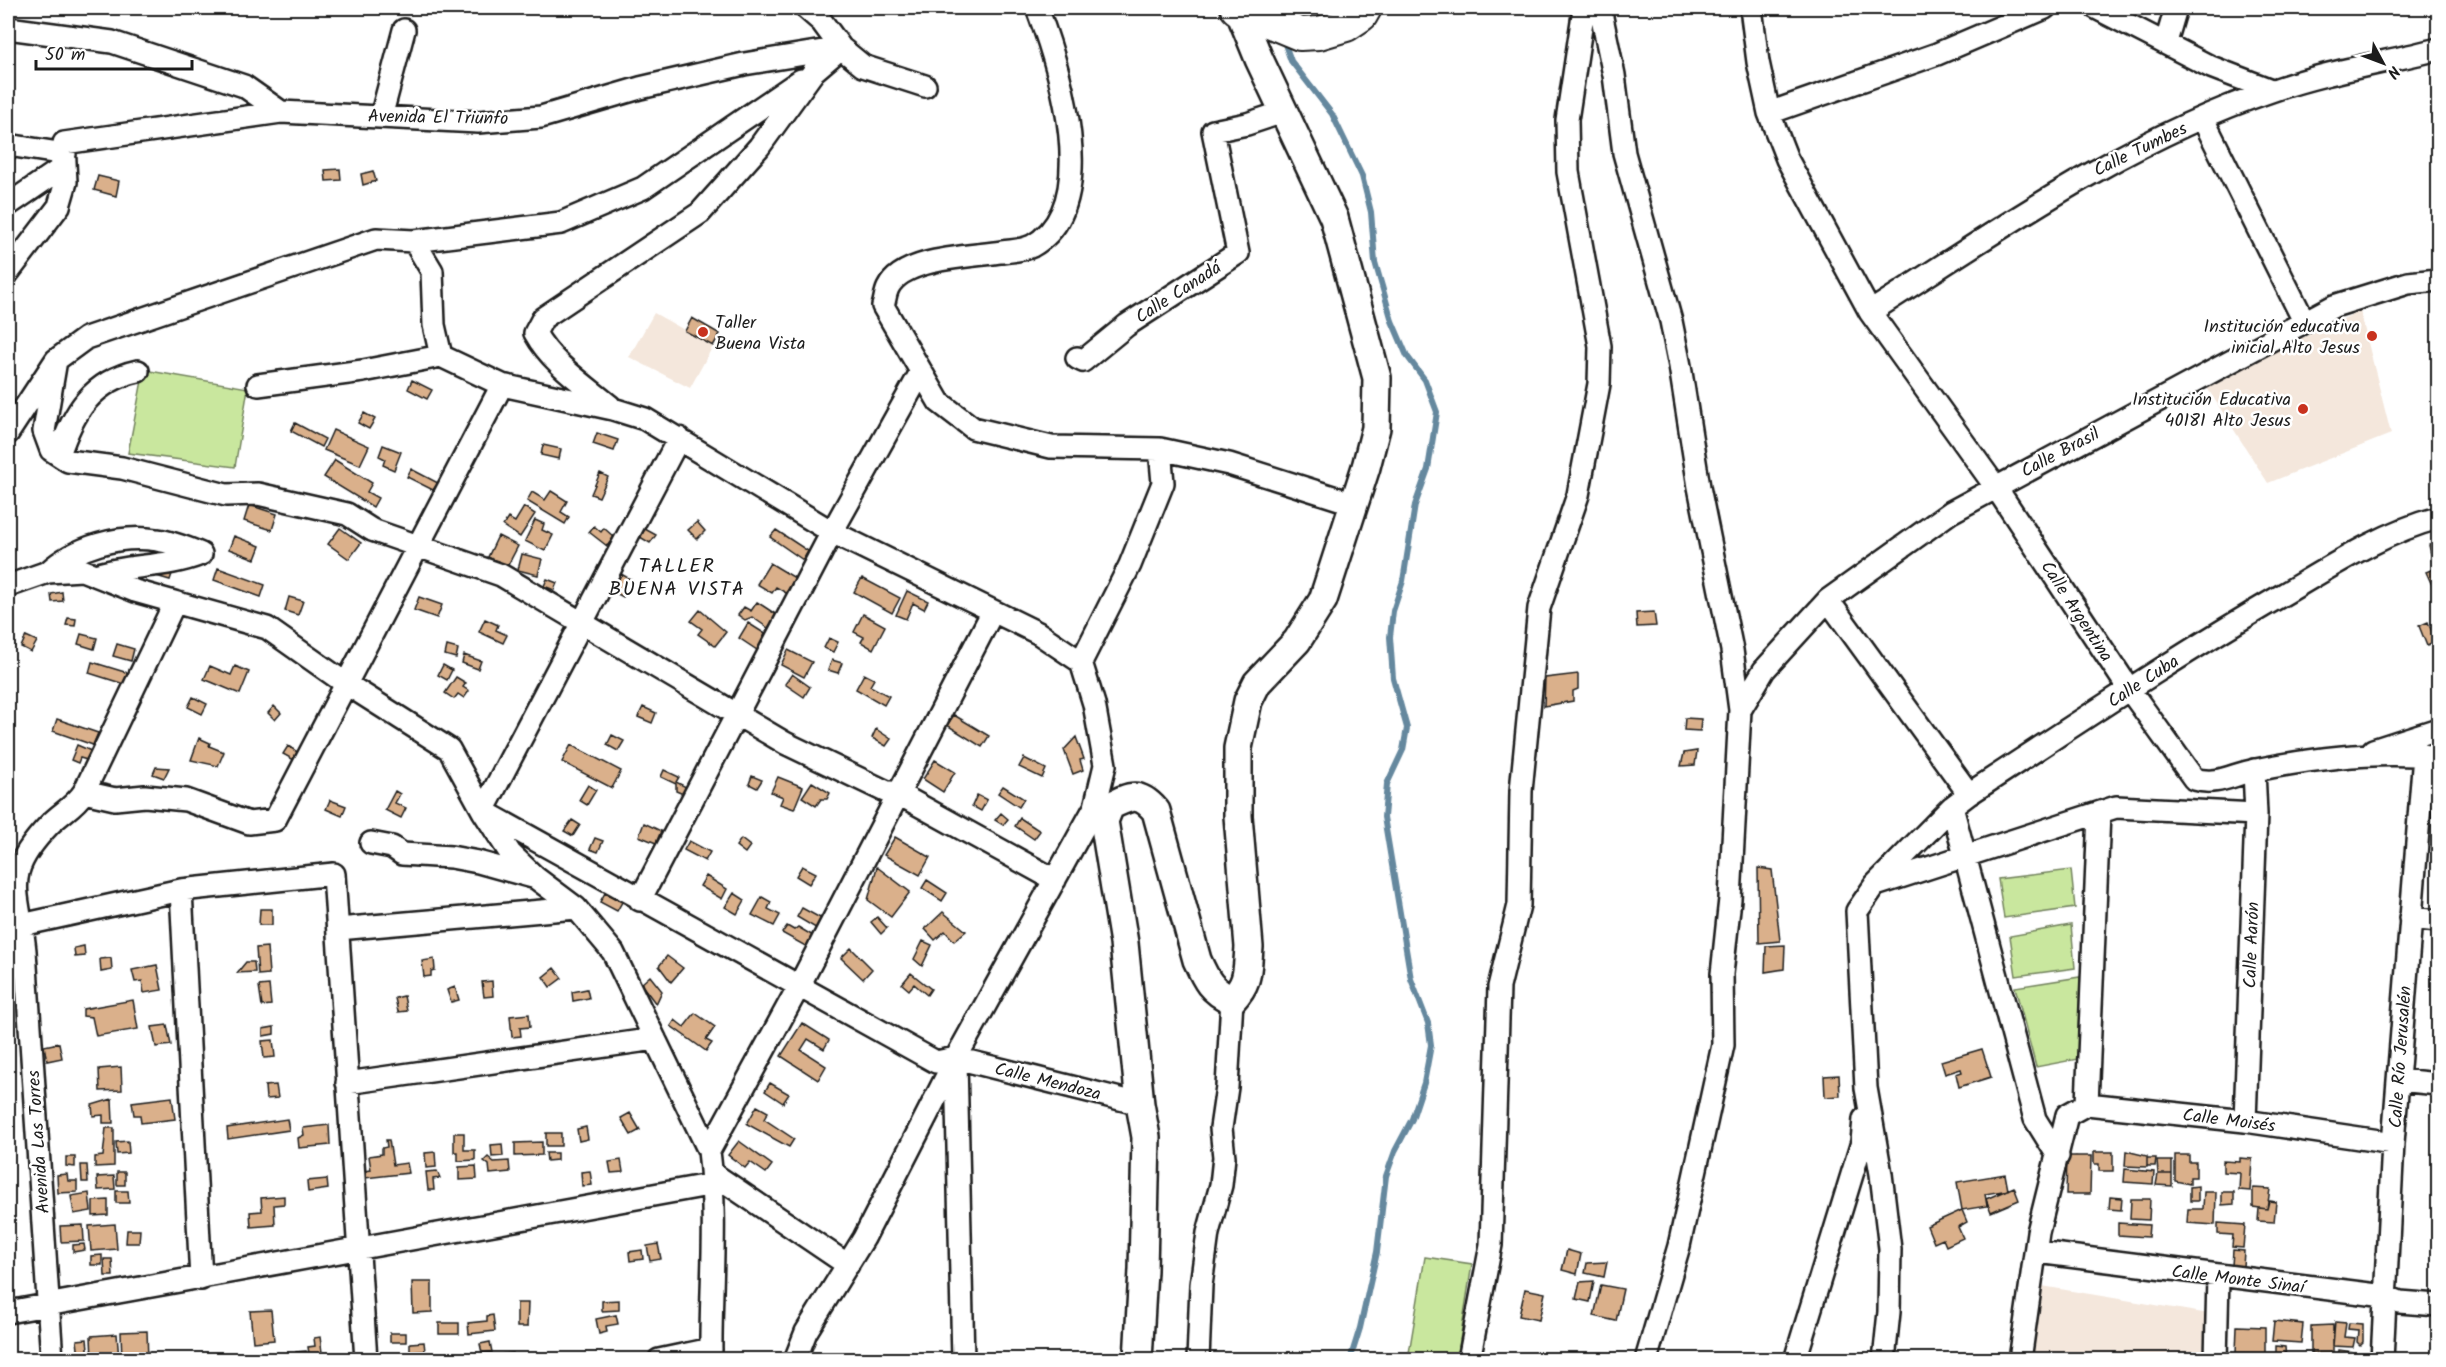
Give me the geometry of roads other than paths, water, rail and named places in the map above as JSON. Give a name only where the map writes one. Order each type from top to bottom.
[{"type":"main road","points":[[1247,12],[1300,34],[1319,33],[1356,16]]},
{"type":"street","points":[[806,8],[822,22],[841,48],[863,66],[925,86]]},
{"type":"street","points":[[1037,8],[1056,64],[1068,125],[1070,193],[1061,218],[1049,233],[1031,247],[912,266],[888,287],[883,306],[939,402],[974,428],[1051,447],[1160,449],[1229,464],[1352,503]]},
{"type":"street","points":[[1469,1359],[1491,1245],[1499,987],[1519,905],[1521,791],[1539,608],[1578,495],[1599,384],[1600,346],[1568,172],[1567,120],[1584,8]]},
{"type":"street","points":[[1600,8],[1614,75],[1624,153],[1671,321],[1680,366],[1699,487],[1732,650],[1740,710],[1730,899],[1722,974],[1723,1045],[1679,1246],[1646,1359]]},
{"type":"street","name":"Calle Argentina","points":[[1751,8],[1758,62],[1769,113],[1787,159],[1870,312],[1995,486],[2129,689],[2194,779],[2210,784],[2254,770]]},
{"type":"street","points":[[1769,113],[1937,54],[2045,8]]},
{"type":"street","points":[[2096,8],[2211,67],[2271,90]]},
{"type":"street","points":[[2166,42],[2176,8]]},
{"type":"street","points":[[1198,1359],[1205,1254],[1208,1233],[1221,1185],[1224,1158],[1221,1128],[1227,1087],[1232,1000],[1245,986],[1247,969],[1248,939],[1238,816],[1238,748],[1248,701],[1257,683],[1297,641],[1323,600],[1352,503],[1366,467],[1376,428],[1377,378],[1348,278],[1344,248],[1334,218],[1283,112],[1247,12]]},
{"type":"street","points":[[8,28],[112,42],[244,86],[281,112]]},
{"type":"street","points":[[381,117],[404,30]]},
{"type":"street","points":[[8,433],[56,360],[86,338],[376,239],[414,241],[561,223],[643,188],[814,71],[841,48]]},
{"type":"street","name":"Avenida El Triunfo","points":[[65,154],[281,112],[478,122],[541,117],[652,85],[744,64],[841,48]]},
{"type":"street","name":"Calle Tumbes","points":[[1870,312],[2068,186],[2142,144],[2271,90],[2439,49]]},
{"type":"street","points":[[613,409],[564,368],[542,346],[535,333],[543,318],[700,213],[759,147],[814,71]]},
{"type":"street","name":"Calle Canadá","points":[[1077,358],[1083,361],[1145,312],[1238,253],[1213,131],[1247,124],[1283,112]]},
{"type":"street","points":[[2203,118],[2304,321]]},
{"type":"street","points":[[8,145],[65,154]]},
{"type":"street","points":[[8,205],[65,154]]},
{"type":"street","points":[[8,273],[59,206],[66,182],[65,154]]},
{"type":"street","points":[[414,241],[432,271],[434,325],[441,357]]},
{"type":"street","name":"Calle Brasil","points":[[1740,710],[1764,670],[1828,600],[1951,512],[1995,486],[2334,306],[2408,283],[2439,280]]},
{"type":"street","points":[[258,385],[363,371],[441,357],[502,385],[613,409],[645,419],[832,532],[1038,633],[1081,662],[1100,734],[1105,765],[1104,820],[1124,943],[1140,1104],[1146,1137],[1138,1359]]},
{"type":"street","points":[[56,360],[44,431],[51,450],[68,461],[122,468],[226,495],[258,494],[347,514],[372,530],[501,575],[785,743],[885,791],[897,793],[1055,880]]},
{"type":"street","points":[[59,455],[67,430],[92,394],[109,380],[138,371]]},
{"type":"street","points":[[640,900],[832,532],[921,372]]},
{"type":"street","points":[[174,604],[84,792],[116,799],[145,796],[186,800],[249,823],[275,820],[502,385]]},
{"type":"street","points":[[483,811],[678,438]]},
{"type":"street","points":[[1081,662],[1130,565],[1163,483],[1160,449]]},
{"type":"street","name":"Calle Cuba","points":[[1866,1088],[1857,911],[1875,885],[1952,807],[2129,689],[2241,619],[2345,558],[2418,523],[2439,518]]},
{"type":"street","points":[[48,572],[63,557],[89,547],[126,541],[156,539],[201,554],[182,562],[143,564],[95,575]]},
{"type":"street","points":[[8,586],[48,572],[82,570],[174,604],[267,628],[345,683],[449,749],[483,811],[510,852],[536,878],[576,908],[613,952],[709,1151],[713,1178],[715,1261],[711,1354],[660,1359]]},
{"type":"street","points":[[1828,600],[1969,794]]},
{"type":"street","points":[[709,1151],[799,986],[993,611]]},
{"type":"street","points":[[2254,770],[2355,755],[2439,729]]},
{"type":"street","points":[[2355,755],[2431,756]]},
{"type":"street","name":"Calle Río Jerusalén","points":[[2382,1359],[2393,1143],[2410,918],[2431,756]]},
{"type":"street","name":"Calle Aarón","points":[[2245,1121],[2256,814],[2254,770]]},
{"type":"street","name":"Avenida Las Torres","points":[[52,1359],[15,926],[15,892],[21,863],[28,847],[58,815],[77,803],[84,792]]},
{"type":"street","points":[[795,1359],[806,1332],[864,1238],[956,1058],[1095,807],[1105,796],[1146,799],[1156,811],[1197,960],[1207,983],[1216,993],[1232,1000]]},
{"type":"street","points":[[1952,807],[2035,1119],[2058,1156]]},
{"type":"street","points":[[1875,885],[2116,807],[2256,814]]},
{"type":"street","name":"Calle Mendoza","points":[[483,811],[936,1062],[956,1058],[1140,1104]]},
{"type":"street","points":[[2020,1359],[2037,1252],[2038,1232],[2067,1115],[2087,1104],[2099,813]]},
{"type":"street","points":[[371,843],[392,847],[402,854],[451,857],[536,878]]},
{"type":"street","points":[[15,926],[181,890],[334,874],[357,1250],[366,1359]]},
{"type":"street","points":[[181,890],[201,1279]]},
{"type":"street","points":[[338,929],[576,908]]},
{"type":"street","points":[[2410,918],[2439,921]]},
{"type":"street","points":[[347,1083],[655,1039]]},
{"type":"street","points":[[956,1058],[963,1359]]},
{"type":"street","points":[[2399,1080],[2439,1084]]},
{"type":"street","points":[[1795,1359],[1862,1142],[1866,1088]]},
{"type":"street","points":[[1866,1088],[1881,1174],[1890,1249],[1889,1312],[1884,1359]]},
{"type":"street","name":"Calle Moisés","points":[[2087,1104],[2245,1121],[2393,1143]]},
{"type":"street","points":[[8,1312],[357,1250],[713,1178],[848,1265]]},
{"type":"street","name":"Calle Monte Sinaí","points":[[2037,1252],[2218,1277],[2385,1296],[2400,1302],[2439,1305]]},
{"type":"street","points":[[2217,1359],[2218,1277]]},
{"type":"waterway","points":[[1282,36],[1291,61],[1332,114],[1362,176],[1371,212],[1375,262],[1392,321],[1407,356],[1425,380],[1437,412],[1428,469],[1415,505],[1403,581],[1393,611],[1390,637],[1393,678],[1407,728],[1403,750],[1387,784],[1384,817],[1411,979],[1428,1023],[1431,1045],[1424,1083],[1412,1119],[1395,1151],[1386,1176],[1377,1252],[1360,1328],[1350,1360]]},
{"type":"place","name":"Taller Buena Vista","points":[[703,332]]},
{"type":"place","name":"Institución educativa inicial Alto Jesus","points":[[2372,336]]},
{"type":"place","name":"Institución Educativa 40181 Alto Jesus","points":[[2303,409]]},
{"type":"district","name":"TALLER BUENA VISTA","points":[[677,576]]}]
